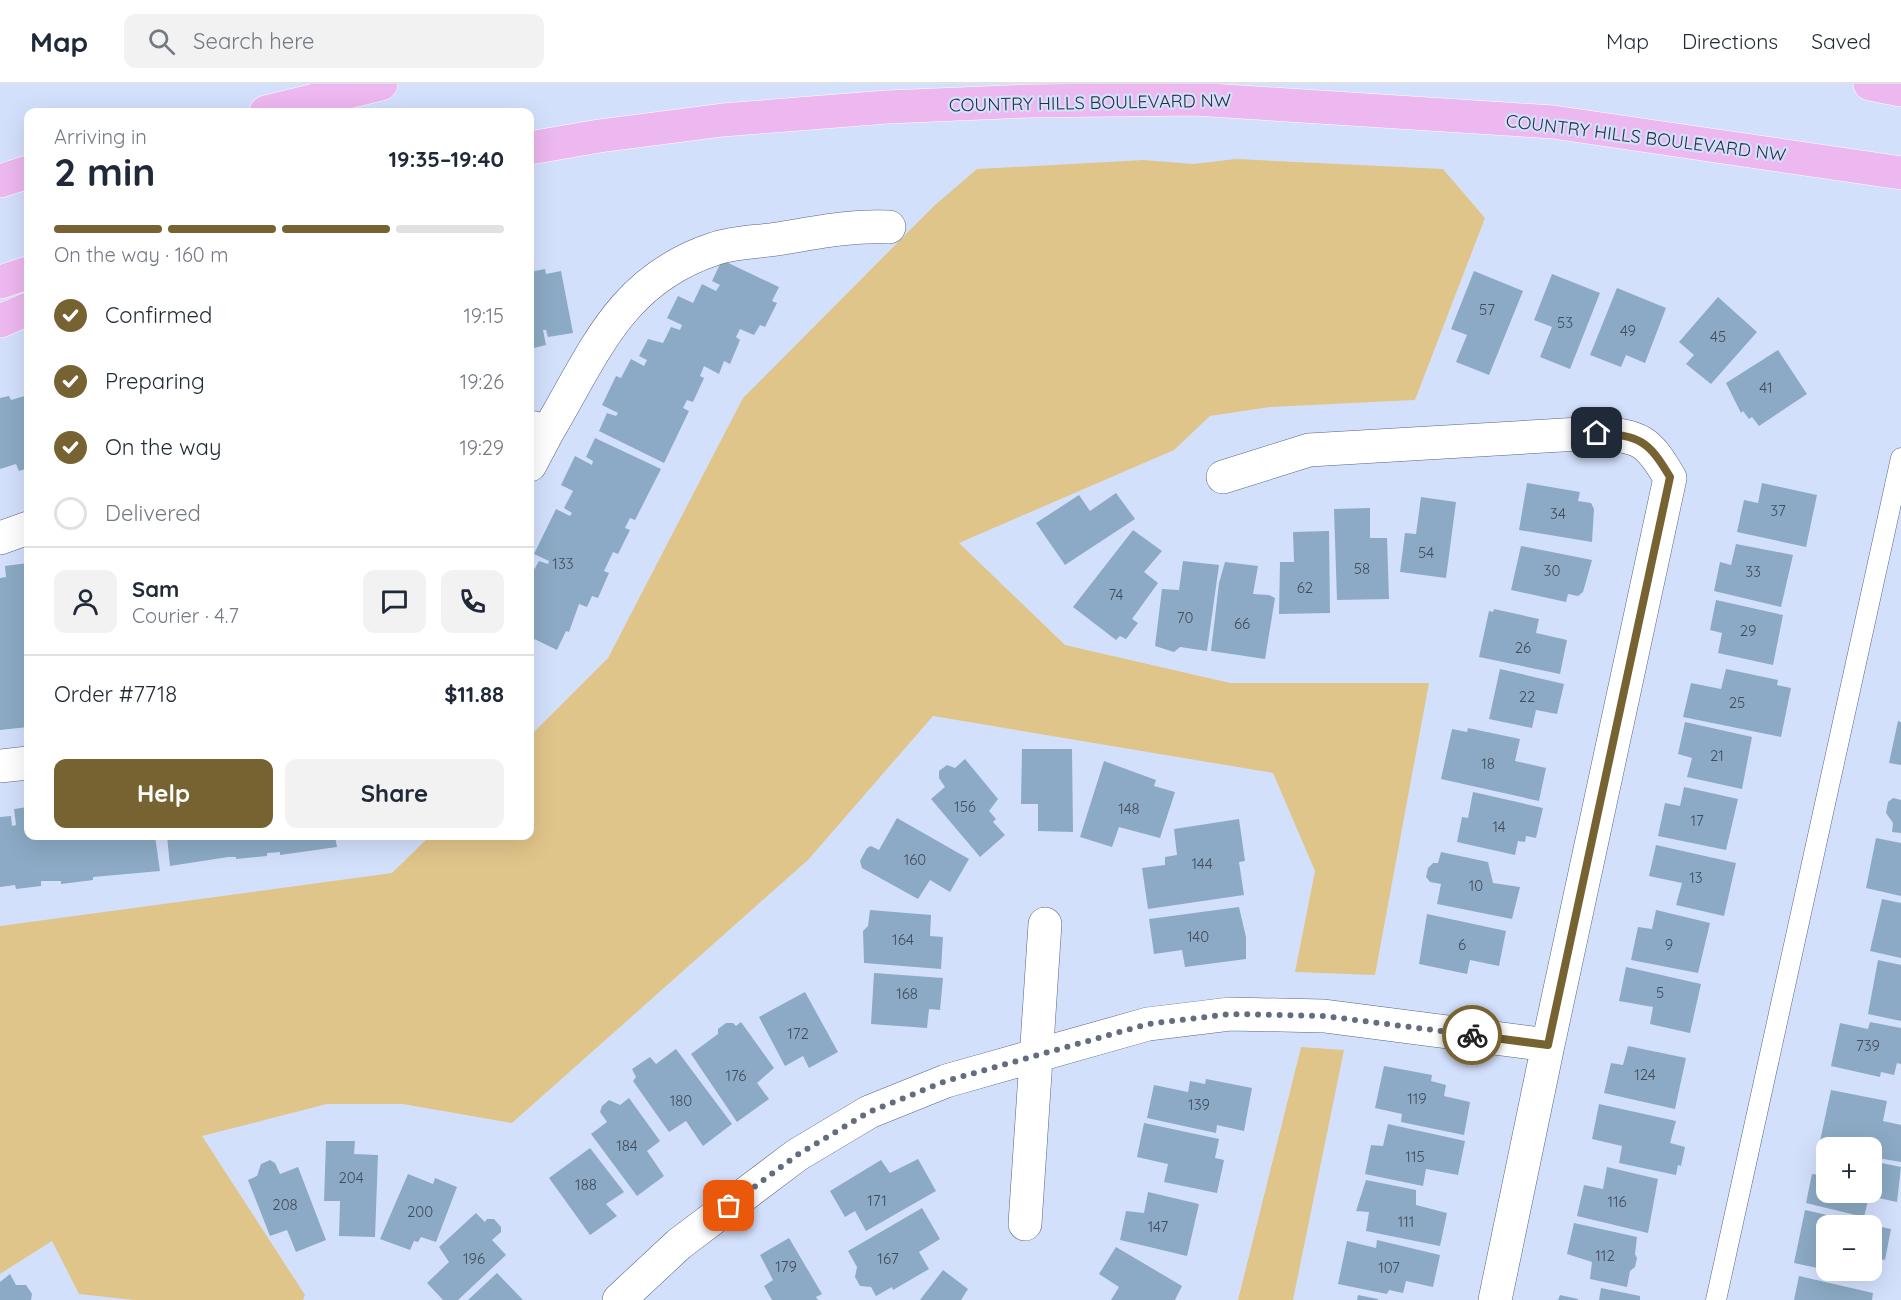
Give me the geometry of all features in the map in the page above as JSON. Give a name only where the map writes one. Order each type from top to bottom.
[{"type":"main road","points":[[282,108],[381,84]]},
{"type":"main road","points":[[1870,84],[1901,90]]},
{"type":"main road","name":"COUNTRY HILLS BOULEVARD NW","points":[[534,147],[599,136],[723,120],[887,107],[1030,101],[1194,99],[1553,122],[1901,173]]},
{"type":"main road","points":[[0,181],[24,173]]},
{"type":"main road","points":[[0,282],[24,274]]},
{"type":"main road","points":[[0,321],[24,311]]},
{"type":"street","points":[[534,449],[539,429],[616,316],[640,290],[671,266],[716,248],[862,226],[890,227]]},
{"type":"street","points":[[1223,477],[1309,450],[1597,433],[1628,435],[1654,450],[1670,477],[1495,1300]]},
{"type":"street","points":[[0,538],[24,529]]},
{"type":"street","points":[[0,766],[24,763]]},
{"type":"street","points":[[1025,1224],[1046,924]]},
{"type":"street","points":[[619,1300],[679,1244],[797,1155],[869,1112],[946,1081],[1148,1024],[1230,1014],[1324,1016],[1548,1045]]},
{"type":"lane","points":[[1716,1300],[1901,458]]},
{"type":"shaded area","points":[[1236,159],[1443,169],[1485,218],[1415,400],[1270,407],[1210,416],[1174,450],[959,543],[1065,645],[1230,683],[1429,683],[1375,975],[1295,972],[1315,871],[1273,773],[933,716],[808,860],[512,1123],[403,1104],[327,1104],[202,1136],[305,1295],[303,1300],[134,1300],[79,1294],[52,1241],[0,1274],[0,926],[392,873],[426,840],[534,840],[534,732],[608,658],[743,398],[935,205],[977,169],[1143,160],[1193,164]]},
{"type":"shaded area","points":[[1301,1047],[1344,1050],[1293,1300],[1238,1300]]},
{"type":"building","points":[[722,260],[779,287],[772,301],[777,303],[765,327],[760,325],[754,335],[740,329],[736,337],[740,340],[730,364],[724,361],[719,374],[704,366],[700,376],[704,378],[693,402],[687,400],[683,408],[689,411],[664,463],[599,431],[607,413],[616,416],[618,413],[602,405],[616,376],[621,378],[631,359],[644,366],[647,360],[639,356],[648,339],[663,343],[671,327],[680,330],[682,325],[667,318],[678,296],[693,303],[702,284],[716,291],[720,285],[712,281]]},
{"type":"building","points":[[545,269],[546,274],[561,271],[573,333],[548,337],[546,330],[543,330],[546,345],[534,348],[534,271]]},
{"type":"building","points":[[1474,271],[1523,291],[1489,375],[1456,362],[1467,335],[1451,329]]},
{"type":"building","points":[[1552,274],[1600,293],[1570,369],[1540,357],[1552,327],[1534,320]]},
{"type":"building","points":[[1617,288],[1666,308],[1645,363],[1626,355],[1621,367],[1590,355]]},
{"type":"building","points":[[1718,297],[1757,332],[1711,384],[1686,364],[1694,355],[1679,342]]},
{"type":"building","points":[[1778,350],[1807,394],[1759,426],[1752,417],[1749,419],[1743,411],[1741,413],[1726,383]]},
{"type":"building","points":[[9,396],[11,400],[24,396],[24,469],[19,471],[16,464],[0,469],[0,398]]},
{"type":"building","points":[[595,438],[661,469],[635,520],[630,518],[625,528],[630,530],[618,554],[613,552],[604,571],[609,573],[598,598],[592,596],[587,607],[579,604],[569,632],[566,631],[557,650],[534,639],[534,570],[539,561],[548,564],[549,561],[534,554],[556,509],[570,516],[572,513],[564,508],[573,491],[561,485],[575,456],[592,465],[593,461],[586,457]]},
{"type":"building","points":[[1527,483],[1580,492],[1578,501],[1591,503],[1594,509],[1592,542],[1519,530]]},
{"type":"building","points":[[1762,483],[1817,495],[1806,547],[1737,532],[1744,500],[1758,503]]},
{"type":"building","points":[[1116,493],[1135,519],[1065,565],[1036,523],[1079,495],[1090,511]]},
{"type":"building","points":[[1421,497],[1456,502],[1446,578],[1400,572],[1405,533],[1416,534]]},
{"type":"building","points":[[1370,508],[1370,538],[1387,538],[1389,599],[1337,600],[1334,509]]},
{"type":"building","points":[[1133,530],[1162,551],[1144,572],[1158,583],[1132,619],[1138,623],[1126,639],[1120,636],[1116,640],[1073,607]]},
{"type":"building","points":[[1329,531],[1330,613],[1279,614],[1280,562],[1294,562],[1293,532]]},
{"type":"building","points":[[1736,544],[1793,555],[1781,607],[1714,591],[1720,562],[1731,565]]},
{"type":"building","points":[[1521,546],[1592,560],[1583,592],[1578,596],[1568,594],[1566,602],[1511,590]]},
{"type":"building","points":[[1183,561],[1219,565],[1207,651],[1180,647],[1174,652],[1155,646],[1162,589],[1179,590]]},
{"type":"building","points":[[1225,562],[1258,566],[1253,594],[1269,595],[1275,598],[1265,659],[1211,651],[1219,583]]},
{"type":"building","points":[[24,564],[24,727],[0,730],[0,578],[6,577],[5,566]]},
{"type":"building","points":[[1716,600],[1783,615],[1773,665],[1718,653],[1722,633],[1710,630]]},
{"type":"building","points":[[1494,609],[1539,619],[1536,633],[1567,640],[1560,674],[1479,657],[1489,611],[1493,612]]},
{"type":"building","points":[[1500,669],[1564,684],[1557,714],[1536,710],[1532,728],[1489,719]]},
{"type":"building","points":[[1726,669],[1778,680],[1777,685],[1791,688],[1781,737],[1683,717],[1691,683],[1721,689]]},
{"type":"building","points":[[1898,721],[1901,722],[1901,765],[1889,763]]},
{"type":"building","points":[[1685,722],[1752,737],[1742,789],[1687,777],[1692,758],[1678,754]]},
{"type":"building","points":[[1468,728],[1520,739],[1515,761],[1546,768],[1539,801],[1441,779],[1452,729],[1467,732]]},
{"type":"building","points":[[1022,749],[1072,749],[1073,832],[1038,831],[1038,804],[1021,804]]},
{"type":"building","points":[[965,759],[998,799],[989,811],[996,819],[993,822],[1005,835],[980,857],[931,799],[945,787],[939,778],[939,771],[947,765],[955,768]]},
{"type":"building","points":[[1104,761],[1156,780],[1154,786],[1175,792],[1160,838],[1119,827],[1112,847],[1080,837]]},
{"type":"building","points":[[1684,787],[1738,799],[1726,850],[1658,836],[1665,803],[1680,806]]},
{"type":"building","points":[[1473,792],[1543,808],[1536,838],[1526,836],[1525,842],[1518,841],[1515,855],[1457,842],[1462,817],[1468,818]]},
{"type":"building","points":[[1893,798],[1901,800],[1901,833],[1892,832],[1893,823],[1886,813],[1888,802]]},
{"type":"building","points":[[24,808],[24,840],[156,840],[160,871],[93,877],[93,880],[61,884],[61,881],[41,881],[41,886],[16,889],[15,885],[0,887],[0,817],[11,816],[12,826],[16,825],[14,809]]},
{"type":"building","points":[[897,818],[969,859],[950,892],[930,880],[918,899],[862,868],[860,861],[867,848],[871,846],[879,850]]},
{"type":"building","points":[[1239,819],[1245,861],[1239,862],[1244,895],[1148,909],[1142,868],[1165,865],[1165,857],[1177,855],[1174,829]]},
{"type":"building","points":[[1876,838],[1901,843],[1901,896],[1866,888]]},
{"type":"building","points":[[167,840],[336,840],[337,847],[280,855],[280,852],[267,853],[267,856],[236,859],[236,857],[228,857],[170,866]]},
{"type":"building","points":[[1656,845],[1736,863],[1724,916],[1676,905],[1682,883],[1649,876]]},
{"type":"building","points":[[1441,852],[1488,862],[1493,883],[1520,887],[1512,919],[1437,904],[1441,884],[1430,882],[1426,877],[1428,868],[1433,863],[1438,863]]},
{"type":"building","points":[[1882,899],[1901,903],[1901,958],[1870,951]]},
{"type":"building","points":[[1239,907],[1246,937],[1246,959],[1185,967],[1182,950],[1154,954],[1149,919]]},
{"type":"building","points":[[870,910],[931,915],[930,936],[943,937],[941,969],[864,963],[863,931],[868,926]]},
{"type":"building","points":[[1656,910],[1710,923],[1698,973],[1631,960],[1638,927],[1652,929]]},
{"type":"building","points":[[1427,914],[1506,931],[1499,966],[1470,960],[1467,974],[1419,964]]},
{"type":"building","points":[[1878,960],[1901,965],[1901,1021],[1868,1014]]},
{"type":"building","points":[[1626,967],[1701,984],[1690,1033],[1650,1024],[1653,1007],[1619,1001]]},
{"type":"building","points":[[874,973],[943,978],[940,1010],[929,1009],[927,1028],[871,1024]]},
{"type":"building","points":[[805,992],[838,1052],[809,1068],[803,1056],[785,1066],[759,1017]]},
{"type":"building","points":[[741,1022],[774,1068],[757,1083],[769,1099],[737,1122],[691,1054],[718,1034],[718,1029],[726,1023],[733,1023],[736,1026]]},
{"type":"building","points":[[1870,1022],[1901,1028],[1901,1064],[1897,1063],[1894,1075],[1881,1072],[1880,1077],[1831,1066],[1840,1023],[1868,1029]]},
{"type":"building","points":[[1628,1046],[1686,1058],[1675,1109],[1604,1093],[1611,1063],[1623,1065]]},
{"type":"building","points":[[676,1049],[732,1124],[703,1146],[686,1121],[669,1132],[633,1081],[636,1077],[632,1069],[650,1057],[656,1064]]},
{"type":"building","points":[[1384,1066],[1432,1075],[1431,1081],[1446,1085],[1444,1096],[1470,1102],[1464,1135],[1401,1122],[1402,1114],[1375,1108]]},
{"type":"building","points":[[1206,1079],[1252,1088],[1244,1131],[1217,1125],[1216,1133],[1147,1118],[1154,1085],[1188,1092],[1190,1081],[1205,1084]]},
{"type":"building","points":[[1831,1090],[1887,1101],[1883,1121],[1901,1125],[1901,1162],[1882,1159],[1882,1137],[1821,1137]]},
{"type":"building","points":[[629,1098],[660,1141],[647,1151],[664,1176],[637,1196],[591,1134],[607,1122],[600,1112],[602,1106],[609,1100],[620,1105]]},
{"type":"building","points":[[1599,1104],[1676,1121],[1670,1143],[1685,1147],[1681,1166],[1678,1165],[1676,1175],[1619,1163],[1622,1146],[1592,1139]]},
{"type":"building","points":[[1144,1123],[1219,1139],[1215,1158],[1224,1160],[1217,1193],[1164,1182],[1168,1164],[1137,1157]]},
{"type":"building","points":[[1388,1124],[1465,1141],[1458,1175],[1426,1169],[1423,1186],[1365,1174],[1371,1145],[1383,1146]]},
{"type":"building","points":[[326,1141],[355,1141],[354,1154],[378,1155],[375,1237],[339,1236],[340,1201],[324,1201]]},
{"type":"building","points":[[590,1148],[624,1192],[606,1204],[617,1216],[590,1235],[549,1178]]},
{"type":"building","points":[[918,1159],[936,1191],[866,1231],[855,1211],[845,1217],[830,1191],[881,1160],[890,1173]]},
{"type":"building","points":[[270,1160],[275,1163],[280,1174],[298,1167],[326,1240],[296,1252],[287,1230],[270,1236],[248,1180],[257,1176],[261,1164]]},
{"type":"building","points":[[1882,1163],[1901,1167],[1897,1202],[1882,1199]]},
{"type":"building","points":[[1607,1167],[1658,1179],[1648,1233],[1577,1216],[1584,1185],[1603,1189]]},
{"type":"building","points":[[408,1174],[433,1184],[435,1178],[457,1187],[436,1242],[421,1237],[418,1242],[414,1241],[410,1250],[380,1239]]},
{"type":"building","points":[[1812,1174],[1816,1174],[1816,1203],[1867,1203],[1864,1215],[1806,1203]]},
{"type":"building","points":[[1366,1180],[1416,1190],[1416,1205],[1447,1213],[1440,1246],[1366,1231],[1369,1212],[1356,1211]]},
{"type":"building","points":[[1148,1192],[1199,1204],[1187,1256],[1120,1240],[1126,1211],[1144,1213]]},
{"type":"building","points":[[922,1208],[940,1239],[919,1252],[929,1269],[893,1290],[892,1287],[876,1296],[871,1287],[860,1286],[855,1277],[857,1267],[848,1251]]},
{"type":"building","points":[[1805,1210],[1827,1215],[1816,1215],[1816,1268],[1794,1263]]},
{"type":"building","points":[[476,1213],[485,1222],[487,1219],[494,1219],[501,1227],[501,1232],[492,1240],[506,1255],[458,1300],[443,1300],[427,1283],[449,1262],[439,1247]]},
{"type":"building","points":[[1574,1223],[1637,1237],[1635,1254],[1637,1258],[1635,1267],[1630,1271],[1627,1287],[1590,1279],[1592,1262],[1567,1254]]},
{"type":"building","points":[[1882,1227],[1891,1229],[1885,1260],[1882,1259]]},
{"type":"building","points":[[789,1238],[822,1294],[816,1297],[818,1300],[772,1300],[764,1286],[773,1280],[760,1255]]},
{"type":"building","points":[[1377,1240],[1440,1255],[1433,1287],[1406,1281],[1403,1293],[1389,1290],[1387,1294],[1338,1284],[1347,1241],[1376,1248]]},
{"type":"building","points":[[1116,1247],[1182,1286],[1175,1300],[1111,1300],[1119,1287],[1099,1274]]},
{"type":"building","points":[[943,1270],[968,1289],[961,1300],[920,1300]]},
{"type":"building","points":[[497,1273],[523,1300],[468,1300]]},
{"type":"building","points":[[10,1274],[16,1285],[26,1285],[32,1294],[31,1300],[0,1300],[0,1282]]},
{"type":"building","points":[[1799,1276],[1873,1293],[1872,1300],[1794,1300]]},
{"type":"building","points":[[1601,1288],[1640,1296],[1640,1300],[1599,1300]]},
{"type":"building","points":[[1358,1295],[1378,1299],[1378,1300],[1357,1300]]},
{"type":"building","points":[[1560,1295],[1578,1299],[1578,1300],[1558,1300]]},
{"type":"way so far","points":[[729,1206],[797,1155],[869,1112],[946,1081],[1148,1024],[1230,1014],[1324,1016],[1472,1035]]},
{"type":"route","points":[[1472,1035],[1548,1045],[1670,477],[1654,450],[1628,435],[1597,433]]}]
